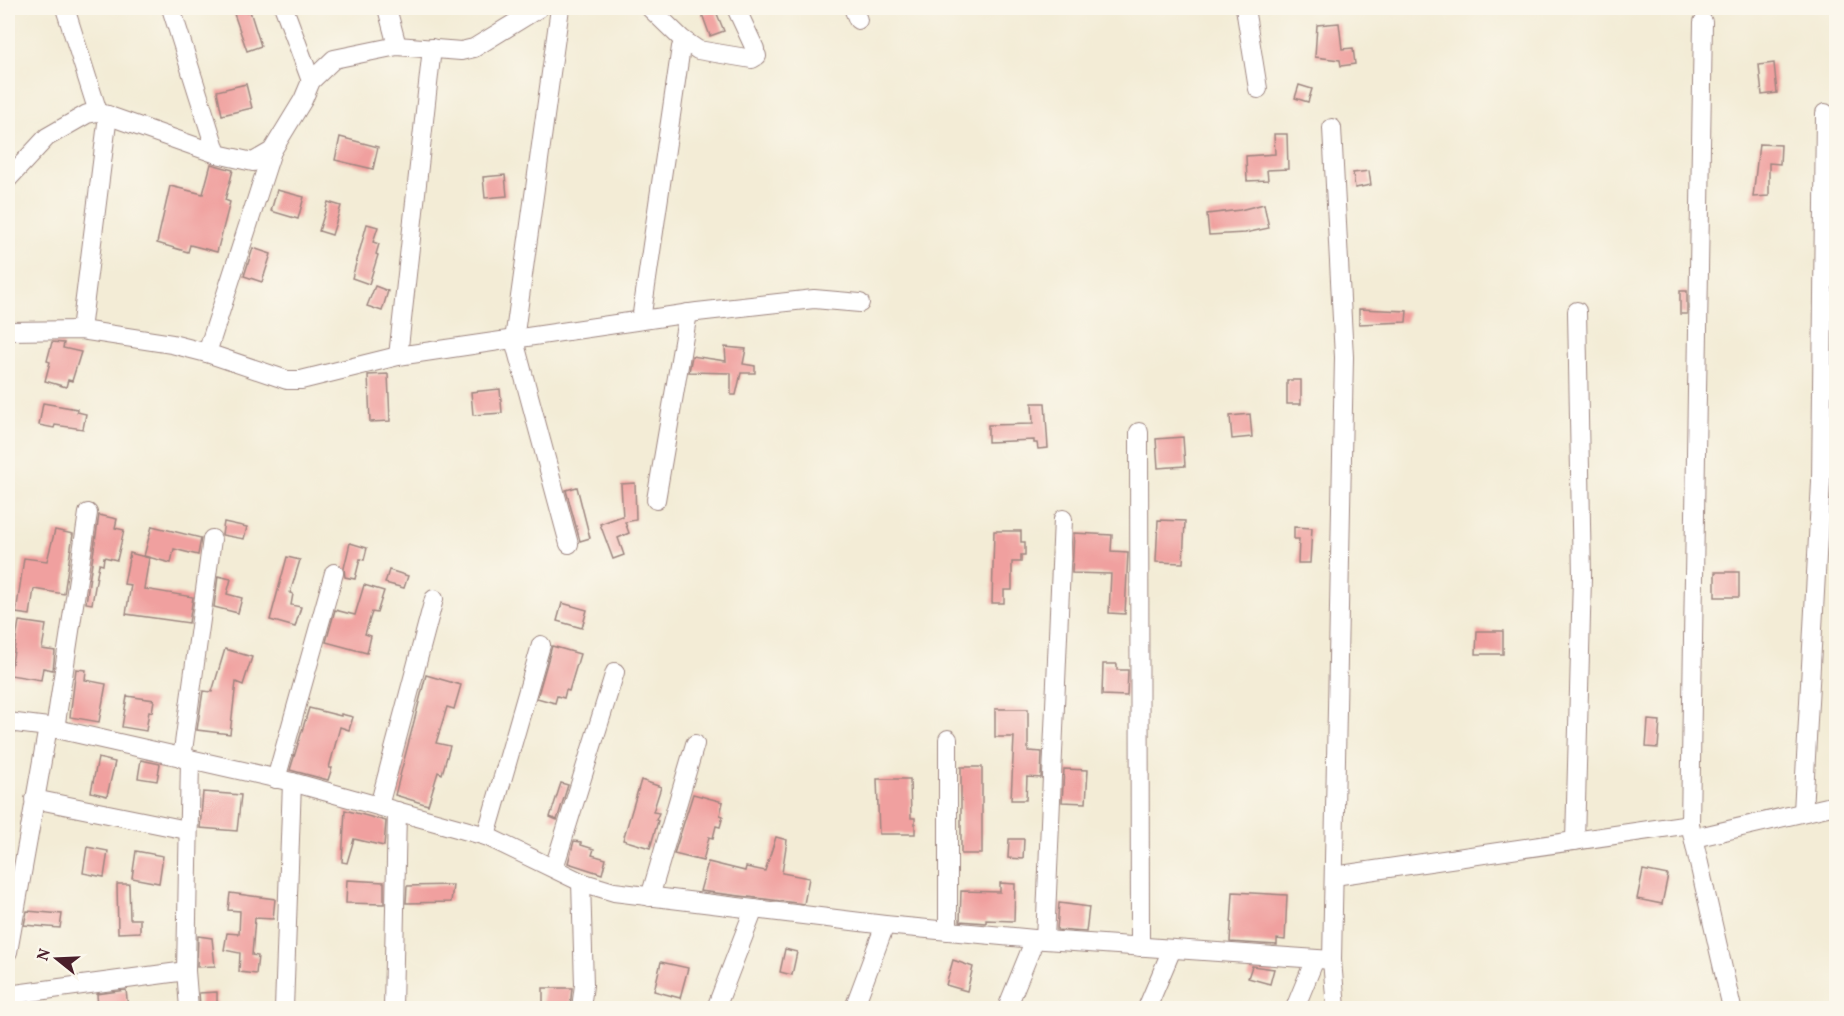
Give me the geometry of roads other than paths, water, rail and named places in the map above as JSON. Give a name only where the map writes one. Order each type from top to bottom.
[{"type":"street","points":[[65,8],[103,113],[81,330]]},
{"type":"street","points":[[171,8],[217,154]]},
{"type":"street","points":[[284,8],[311,81]]},
{"type":"street","points":[[387,8],[397,46]]},
{"type":"street","points":[[207,353],[272,151],[303,100],[311,81],[334,59],[397,46],[461,51],[474,48],[539,8]]},
{"type":"street","points":[[560,8],[514,340],[569,543]]},
{"type":"street","points":[[650,8],[682,39],[698,50],[752,59],[756,52],[736,8]]},
{"type":"street","points":[[1245,8],[1258,89]]},
{"type":"street","points":[[1703,22],[1692,831],[1732,1008]]},
{"type":"street","points":[[641,320],[681,47]]},
{"type":"street","points":[[398,356],[432,48]]},
{"type":"street","points":[[9,173],[47,137],[87,114],[103,113],[217,154],[253,162],[272,151]]},
{"type":"street","points":[[1803,812],[1821,482],[1826,113]]},
{"type":"street","points":[[1332,128],[1344,357],[1334,876],[1324,960],[1336,1008]]},
{"type":"street","points":[[8,331],[81,330],[172,344],[207,353],[287,380],[301,380],[398,356],[688,313],[814,299],[860,303]]},
{"type":"street","points":[[1575,841],[1582,577],[1577,311]]},
{"type":"street","points":[[656,500],[688,313]]},
{"type":"street","points":[[1139,432],[1140,947]]},
{"type":"street","points":[[8,952],[34,799],[51,728],[88,513]]},
{"type":"street","points":[[1007,1008],[1040,940],[1063,519]]},
{"type":"street","points":[[189,1008],[186,971],[188,830],[186,759],[212,539]]},
{"type":"street","points":[[284,1008],[284,780],[334,573]]},
{"type":"street","points":[[379,806],[434,599]]},
{"type":"street","points":[[486,836],[541,645]]},
{"type":"street","points":[[554,868],[615,672]]},
{"type":"street","points":[[8,722],[51,728],[284,780],[397,811],[486,836],[581,882],[614,892],[885,925],[1040,940],[1324,960]]},
{"type":"street","points":[[948,739],[948,931]]},
{"type":"street","points":[[650,897],[696,744]]},
{"type":"street","points":[[34,799],[188,830]]},
{"type":"street","points":[[1334,876],[1575,841],[1692,831],[1836,805]]},
{"type":"street","points":[[393,1008],[397,811]]},
{"type":"street","points":[[580,1008],[584,985],[581,882]]},
{"type":"street","points":[[716,1008],[754,909]]},
{"type":"street","points":[[854,1008],[885,925]]},
{"type":"street","points":[[1147,1008],[1172,949]]},
{"type":"street","points":[[1295,1008],[1324,960]]},
{"type":"street","points":[[8,994],[186,971]]}]
